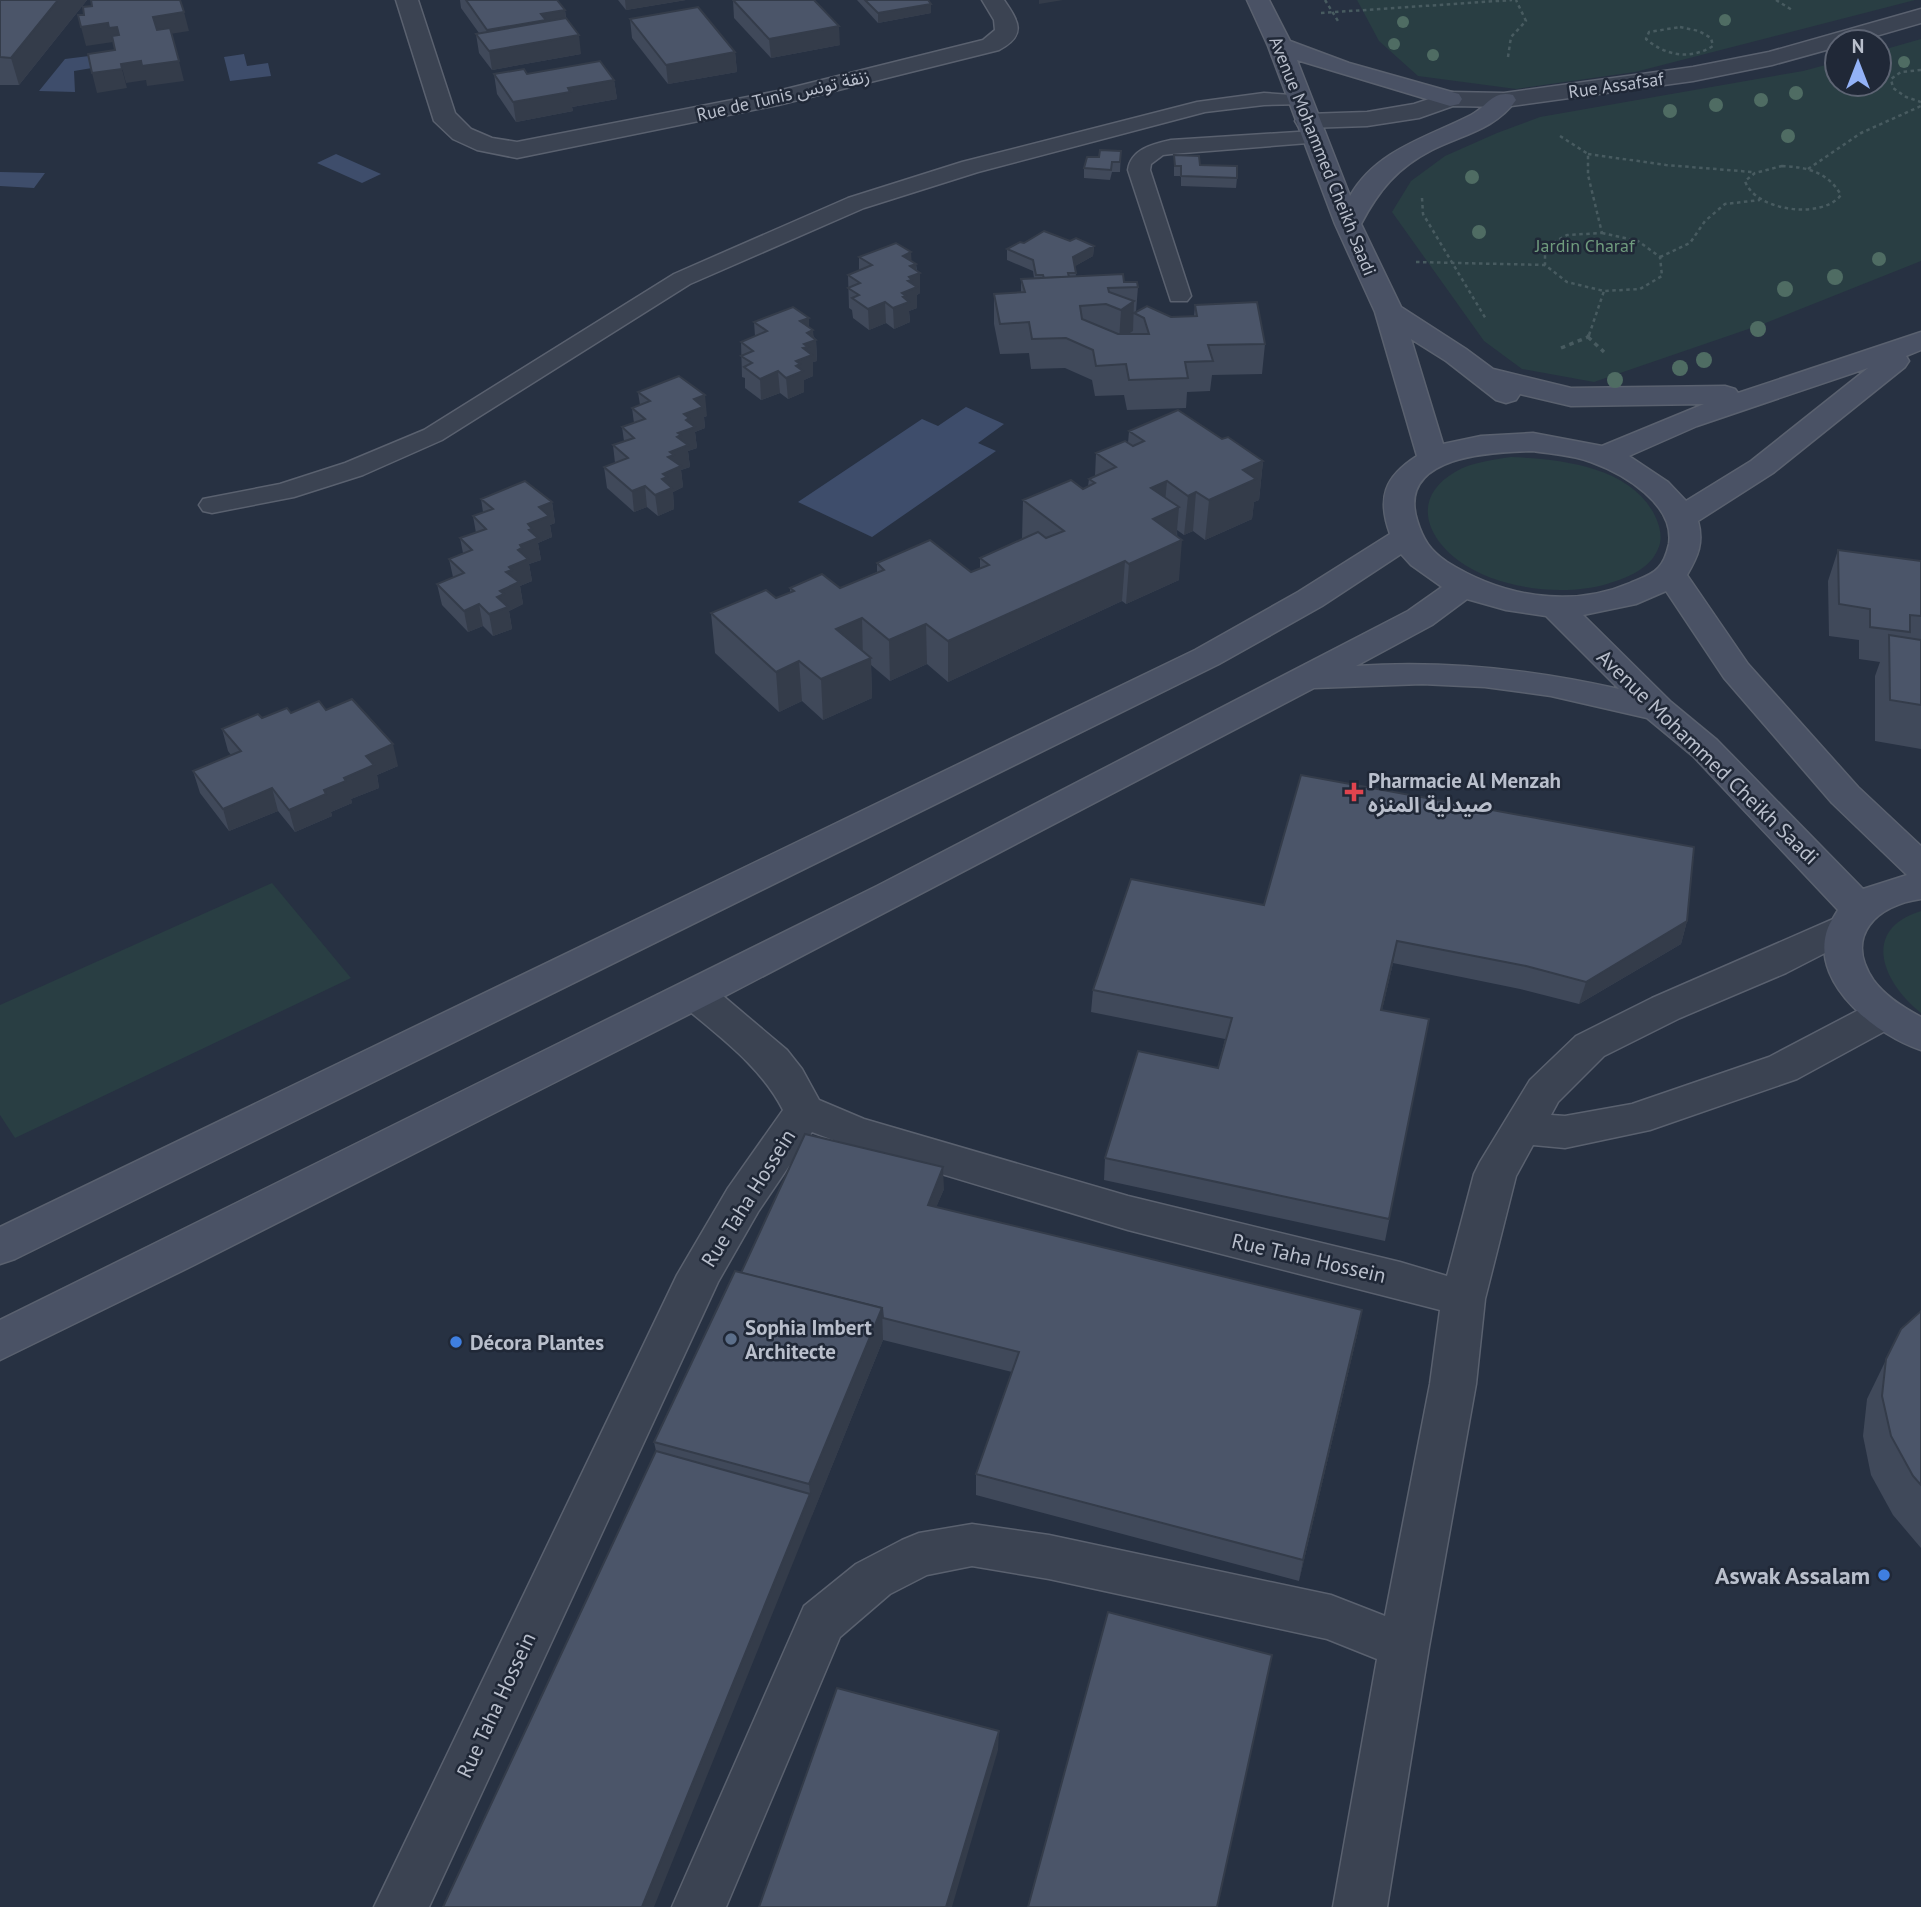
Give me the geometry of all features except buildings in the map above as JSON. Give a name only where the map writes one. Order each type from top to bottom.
[{"type":"main road","name":"Avenue Mohammed Cheikh Saadi","points":[[1262,8],[1280,46],[1348,224],[1389,312],[1432,457]]},
{"type":"main road","points":[[1280,46],[1341,68],[1450,99]]},
{"type":"main road","points":[[1348,224],[1367,188],[1394,163],[1423,145],[1483,118],[1504,100]]},
{"type":"main road","points":[[1389,312],[1488,377],[1564,447]]},
{"type":"main road","points":[[1604,456],[1686,420],[1919,342]]},
{"type":"main road","points":[[1683,517],[1762,467],[1919,342]]},
{"type":"main road","points":[[1488,377],[1571,397],[1766,395]]},
{"type":"main road","points":[[1533,442],[1564,447],[1604,456],[1654,483],[1683,517],[1687,547],[1671,575],[1623,599],[1556,607],[1508,600],[1464,586],[1415,554],[1397,510],[1398,491],[1415,470],[1432,457],[1484,443],[1533,442]]},
{"type":"main road","points":[[0,1247],[1207,657],[1310,599],[1406,537]]},
{"type":"main road","points":[[1671,575],[1736,671],[1845,795],[1921,867]]},
{"type":"main road","points":[[0,1341],[1003,838],[1420,618],[1464,586]]},
{"type":"main road","name":"Avenue Mohammed Cheikh Saadi","points":[[1556,607],[1659,710],[1705,748],[1853,917]]},
{"type":"main road","points":[[1306,680],[1415,673],[1484,676],[1555,685],[1659,710]]},
{"type":"main road","points":[[1921,886],[1881,895],[1853,917],[1843,947],[1847,969],[1862,992],[1884,1014],[1921,1035]]},
{"type":"street","name":"Rue de Tunis زنقة تونس","points":[[407,0],[443,116],[462,134],[486,145],[517,150],[778,98],[991,46],[1002,39],[1007,30],[1006,20],[993,0]]},
{"type":"street","name":"Rue Assafsaf","points":[[1306,119],[1367,118],[1419,111],[1450,99],[1504,100],[1693,75],[1772,58],[1921,16]]},
{"type":"street","points":[[1360,1907],[1404,1647],[1453,1384],[1463,1299],[1495,1174],[1544,1091],[1590,1046],[1665,1008],[1772,962],[1853,917]]},
{"type":"street","points":[[695,994],[772,1061],[788,1080],[804,1111]]},
{"type":"street","points":[[1522,1129],[1565,1132],[1635,1119],[1783,1068],[1884,1014]]},
{"type":"street","name":"Rue Taha Hossein","points":[[401,1907],[699,1275],[743,1200],[804,1111],[852,1131],[1128,1213],[1399,1280],[1463,1299]]},
{"type":"street","points":[[699,1907],[822,1622],[873,1579],[919,1555],[972,1545],[1049,1557],[1331,1617],[1404,1647]]},
{"type":"lane","points":[[212,505],[285,491],[354,469],[433,435],[682,279],[856,203],[971,167],[1204,106],[1264,99],[1306,119]]},
{"type":"lane","points":[[1179,296],[1139,170],[1140,162],[1156,150],[1306,119]]},
{"type":"path","points":[[1262,8],[1512,0]]},
{"type":"path","points":[[1807,169],[1858,135],[1881,122],[1905,116],[1921,104],[1893,88],[1891,79],[1901,72],[1921,70]]},
{"type":"path","points":[[1588,154],[1666,165],[1752,172],[1766,167],[1807,169],[1838,185],[1841,195],[1835,203],[1820,209],[1800,210],[1778,206],[1760,200],[1748,190],[1745,181],[1752,172]]},
{"type":"path","points":[[1660,257],[1690,243],[1705,221],[1725,204],[1760,200]]},
{"type":"path","points":[[1365,261],[1545,265],[1567,282],[1604,291],[1640,289],[1662,276],[1660,257],[1637,241],[1602,233],[1567,235],[1545,247],[1545,265]]},
{"type":"path","points":[[1588,337],[1604,291]]},
{"type":"green space","points":[[1357,0],[1915,0],[1635,72],[1516,89],[1418,76],[1379,41]]},
{"type":"green space","name":"Jardin Charaf","points":[[1921,39],[1921,261],[1763,324],[1594,382],[1522,369],[1484,341],[1392,212],[1411,181],[1445,156],[1540,117],[1823,66],[1823,98],[1893,98],[1893,47]]},
{"type":"green space","points":[[1511,457],[1572,463],[1613,476],[1631,487],[1645,501],[1656,518],[1660,541],[1654,556],[1644,567],[1622,579],[1570,590],[1511,584],[1475,571],[1459,561],[1447,551],[1431,528],[1428,505],[1433,493],[1441,482],[1468,466]]},
{"type":"green space","points":[[272,883],[351,978],[15,1138],[0,1115],[0,1005]]},
{"type":"green space","points":[[1921,911],[1921,1013],[1897,988],[1888,973],[1884,944],[1890,931],[1902,920]]},
{"type":"water","points":[[244,54],[247,66],[268,63],[271,76],[230,81],[224,57]]},
{"type":"water","points":[[97,55],[98,67],[74,71],[75,92],[39,91],[65,59]]},
{"type":"water","points":[[336,154],[381,174],[362,183],[317,163]]},
{"type":"water","points":[[0,172],[45,173],[34,188],[0,186]]},
{"type":"water","points":[[966,407],[1004,424],[978,443],[996,451],[872,537],[798,502],[922,419],[938,426]]},
{"type":"place","name":"Pharmacie Al Menzah صيدلية المنزه","points":[[1354,792]]},
{"type":"place","name":"Sophia Imbert Architecte","points":[[731,1339]]},
{"type":"place","name":"Décora Plantes","points":[[456,1342]]},
{"type":"place","name":"Aswak Assalam","points":[[1884,1575]]}]
